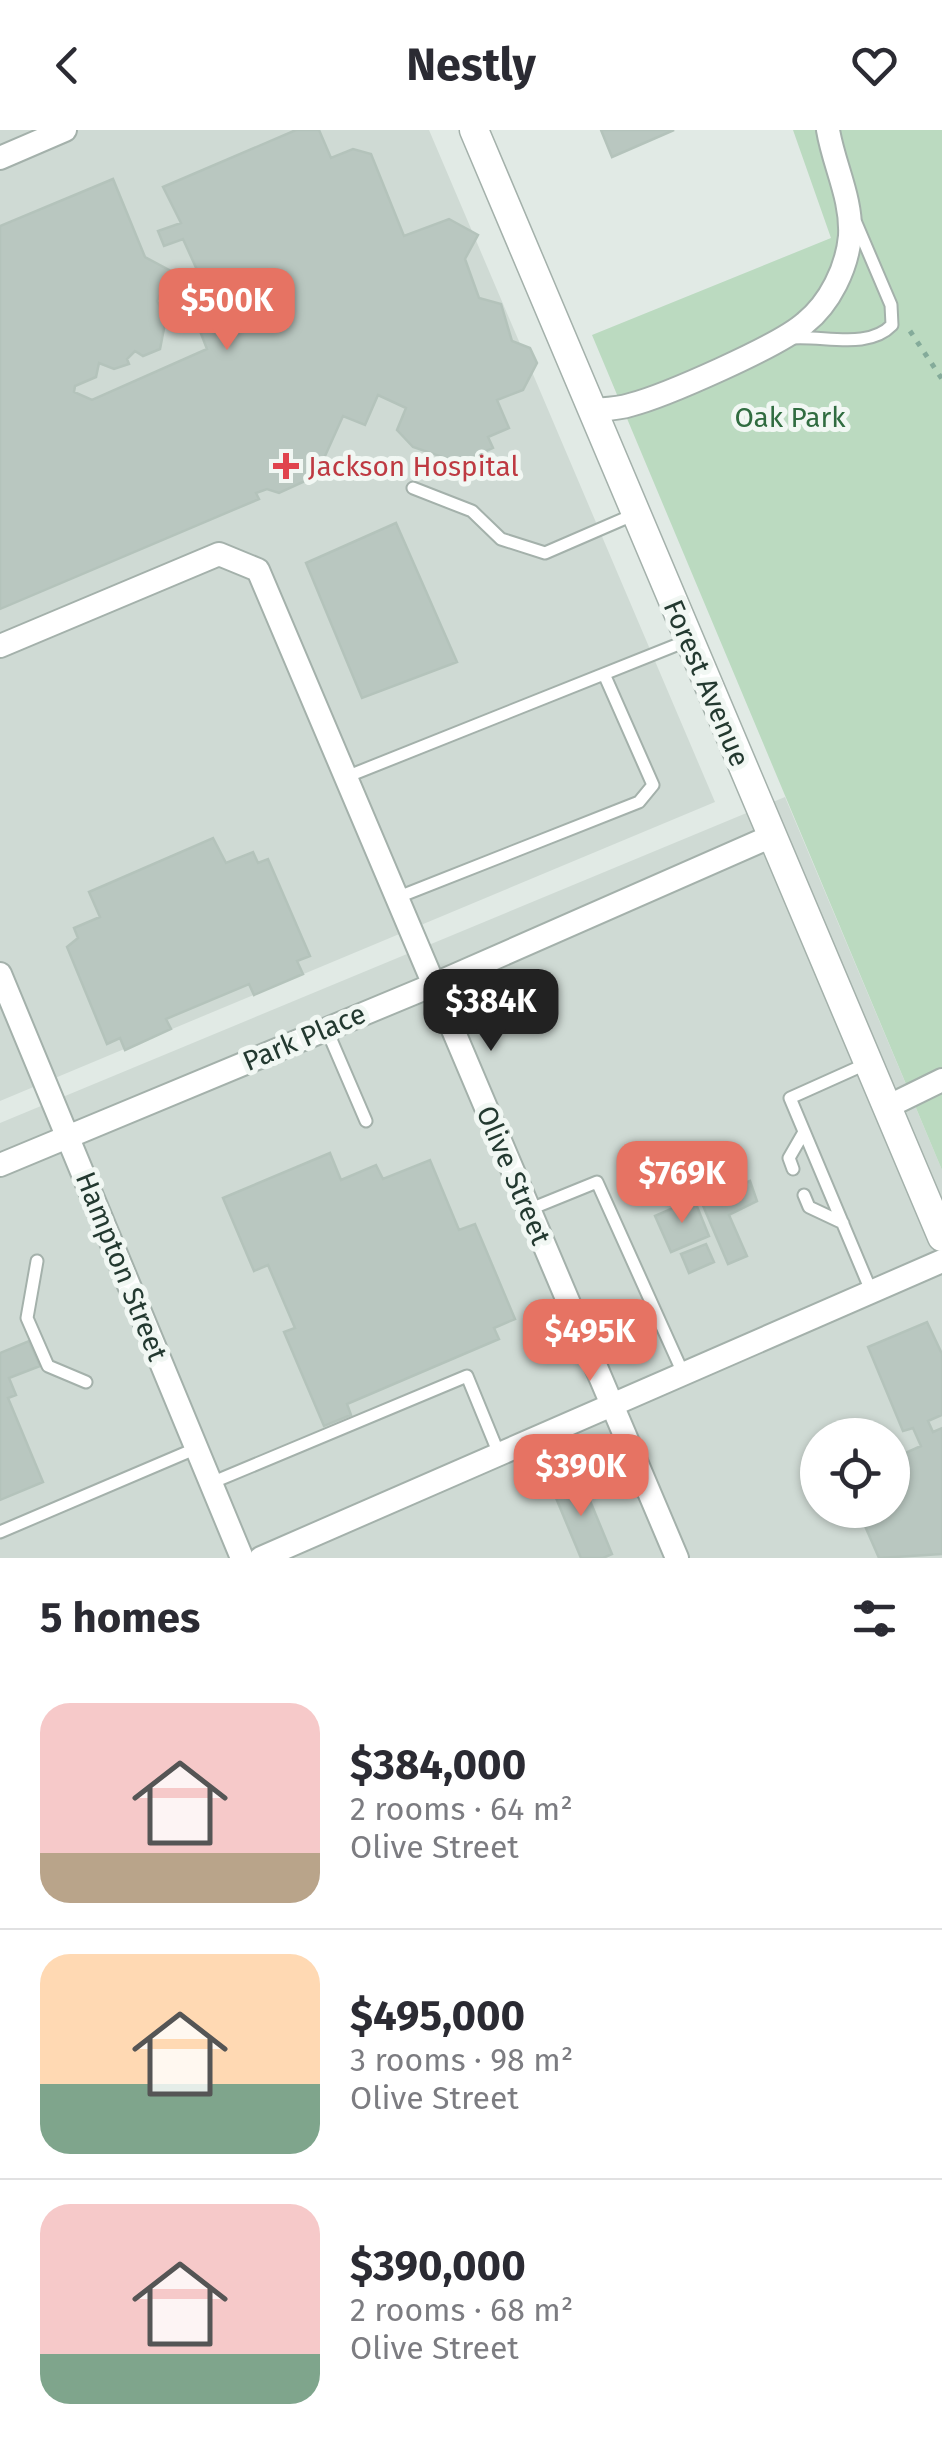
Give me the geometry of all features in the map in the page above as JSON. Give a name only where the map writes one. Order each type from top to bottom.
[{"type":"street","points":[[0,158],[65,130]]},
{"type":"street","name":"Forest Avenue","points":[[474,130],[942,1236]]},
{"type":"street","points":[[592,410],[630,406],[784,339],[808,322],[842,272],[850,238],[849,205],[828,130]]},
{"type":"street","name":"Olive Street","points":[[0,646],[219,554],[258,570],[673,1557]]},
{"type":"street","name":"Park Place","points":[[0,1165],[434,985],[772,836]]},
{"type":"street","name":"Hampton Street","points":[[0,974],[242,1558]]},
{"type":"street","points":[[887,1107],[942,1080]]},
{"type":"street","points":[[261,1558],[942,1261]]},
{"type":"lane","points":[[784,339],[823,336],[870,340],[892,326],[892,305],[849,205]]},
{"type":"lane","points":[[413,488],[472,511],[502,538],[545,553],[636,514]]},
{"type":"lane","points":[[346,777],[689,640]]},
{"type":"lane","points":[[396,898],[640,802],[653,785],[604,674]]},
{"type":"lane","points":[[326,1028],[366,1121]]},
{"type":"lane","points":[[868,1063],[790,1098],[872,1292]]},
{"type":"lane","points":[[793,1169],[789,1158],[804,1132]]},
{"type":"lane","points":[[528,1210],[597,1182],[682,1373]]},
{"type":"lane","points":[[804,1196],[809,1206],[843,1222]]},
{"type":"lane","points":[[37,1260],[27,1318],[48,1366],[86,1382]]},
{"type":"lane","points":[[211,1482],[467,1376],[500,1454]]},
{"type":"lane","points":[[0,1532],[197,1448]]},
{"type":"path","points":[[892,305],[942,378]]},
{"type":"shaded area","name":"Jackson Hospital","points":[[0,130],[429,130],[715,802],[0,1101]]},
{"type":"shaded area","points":[[785,797],[942,1170],[942,1558],[0,1558],[0,1123]]},
{"type":"green space","name":"Oak Park","points":[[793,130],[942,130],[942,1170],[592,335],[831,238]]},
{"type":"building","points":[[296,130],[319,130],[331,158],[353,149],[371,154],[404,236],[449,219],[478,235],[465,259],[479,298],[501,304],[512,341],[530,348],[537,363],[523,390],[497,400],[509,428],[488,437],[493,448],[460,463],[413,447],[397,430],[406,408],[378,395],[365,425],[343,416],[316,476],[279,493],[267,489],[256,493],[259,499],[0,609],[0,226],[113,179],[145,257],[171,271],[157,301],[166,318],[160,349],[143,356],[135,351],[127,359],[129,364],[114,369],[99,363],[96,377],[75,386],[74,392],[92,400],[207,349],[188,300],[208,294],[183,239],[164,246],[158,231],[181,223],[163,187]]},
{"type":"building","points":[[601,130],[674,130],[612,157]]},
{"type":"building","points":[[396,523],[457,662],[362,698],[306,563]]},
{"type":"building","points":[[213,838],[226,863],[253,852],[258,863],[268,859],[310,956],[297,961],[303,974],[254,995],[249,984],[166,1019],[171,1029],[125,1050],[120,1038],[107,1044],[67,947],[78,938],[74,928],[100,917],[89,892]]},
{"type":"building","points":[[330,1153],[341,1180],[376,1165],[383,1179],[430,1160],[459,1230],[475,1224],[515,1319],[494,1328],[499,1339],[347,1404],[351,1415],[324,1426],[284,1332],[295,1328],[268,1265],[254,1271],[223,1198]]},
{"type":"building","points":[[708,1165],[720,1193],[750,1181],[757,1201],[729,1215],[747,1256],[728,1264],[689,1173]]},
{"type":"building","points":[[694,1199],[709,1236],[671,1252],[655,1216]]},
{"type":"building","points":[[706,1244],[714,1262],[689,1273],[681,1254]]},
{"type":"building","points":[[927,1322],[942,1354],[942,1415],[928,1421],[933,1432],[942,1428],[942,1554],[879,1558],[866,1528],[910,1528],[910,1451],[921,1446],[913,1428],[910,1429],[910,1418],[898,1418],[868,1347]]},
{"type":"building","points":[[29,1341],[40,1366],[9,1378],[16,1395],[8,1398],[43,1482],[0,1500],[0,1353]]},
{"type":"building","points":[[579,1474],[612,1554],[603,1558],[581,1558],[551,1486]]},
{"type":"place","name":"Jackson Hospital","points":[[286,466]]}]
